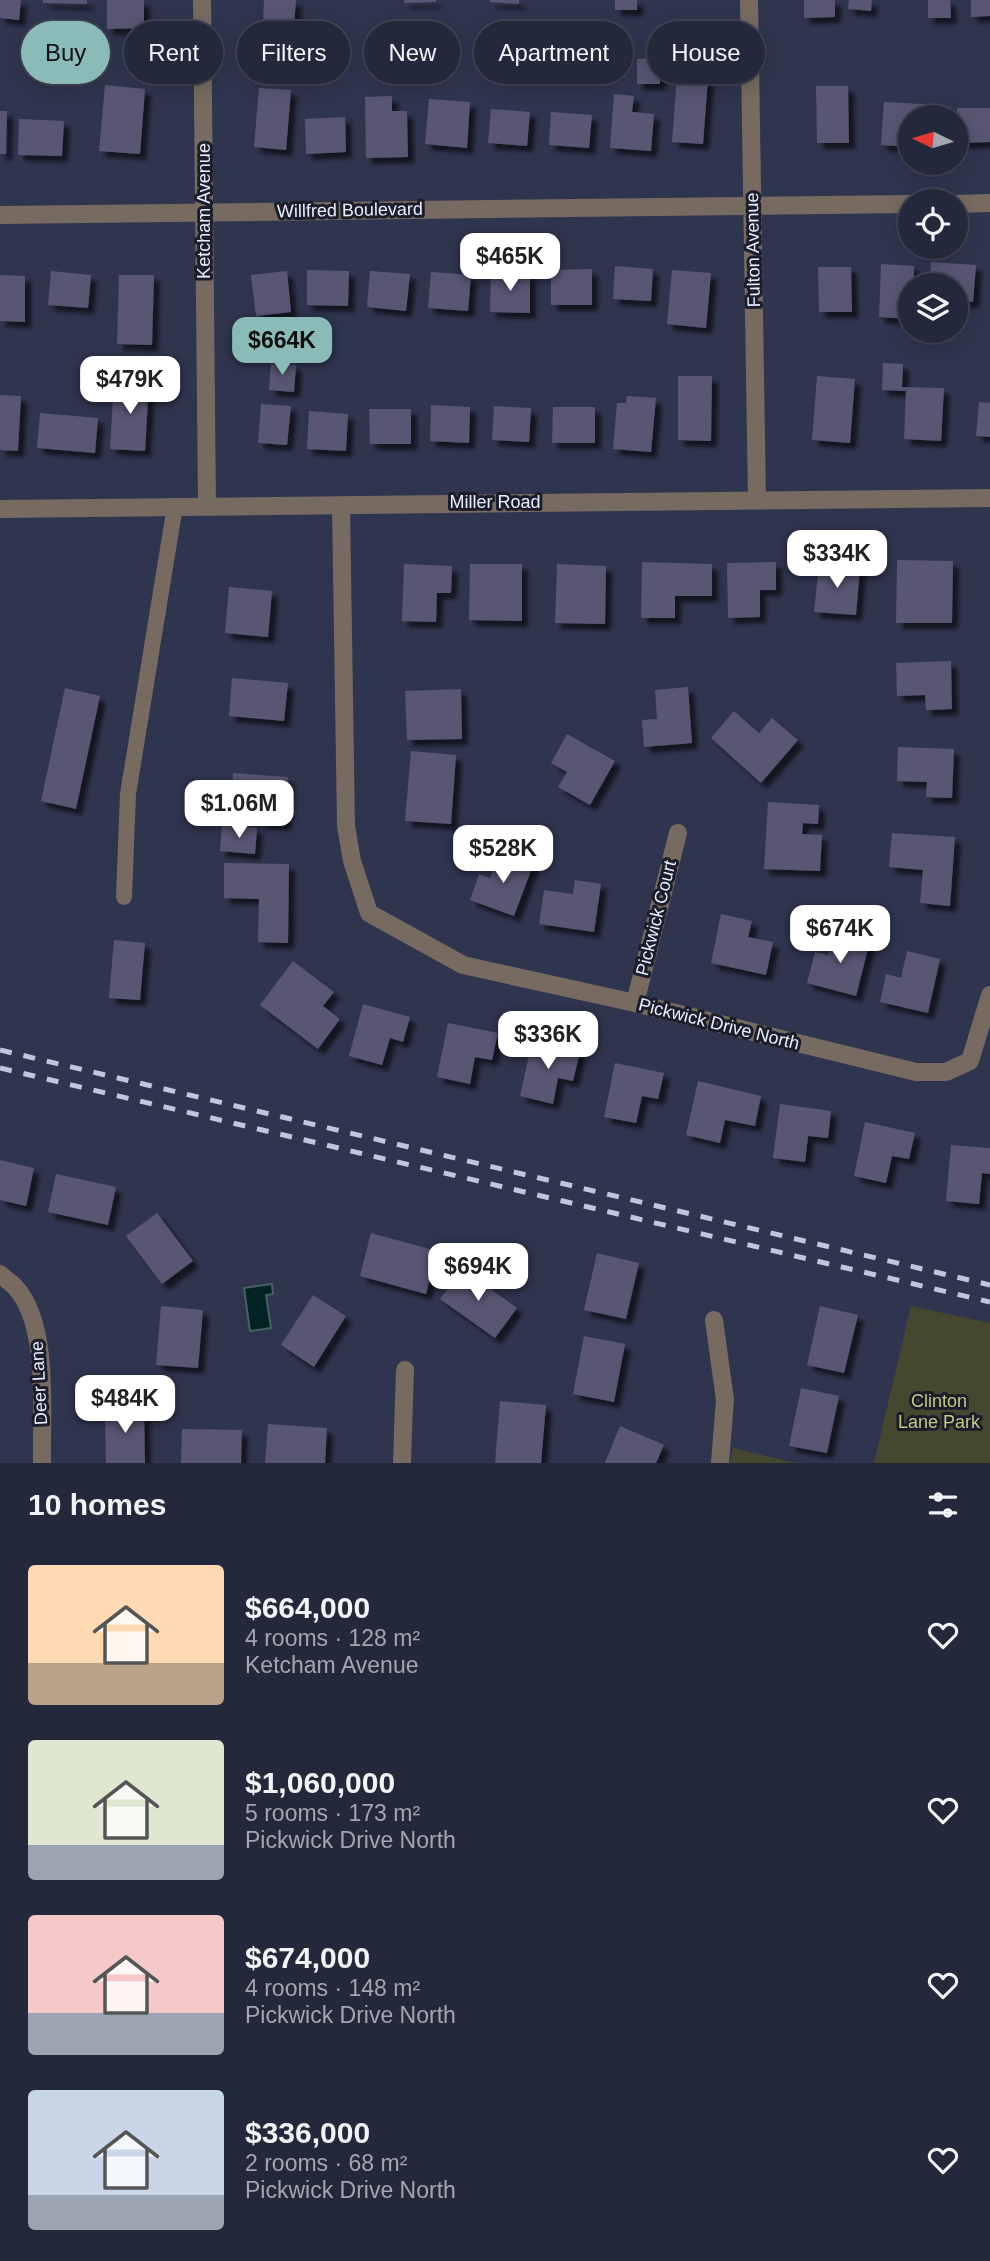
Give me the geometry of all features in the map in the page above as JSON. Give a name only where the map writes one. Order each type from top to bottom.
[{"type":"street","name":"Ketcham Avenue","points":[[202,0],[207,505]]},
{"type":"street","name":"Fulton Avenue","points":[[749,0],[757,500]]},
{"type":"street","points":[[968,204],[990,203]]},
{"type":"street","name":"Willfred Boulevard","points":[[0,215],[898,204]]},
{"type":"street","name":"Miller Road","points":[[0,509],[990,498]]},
{"type":"street","name":"Pickwick Drive North","points":[[341,506],[345,826],[352,861],[369,913],[463,965],[635,1003],[916,1072],[946,1072],[970,1061],[990,995]]},
{"type":"street","name":"Pickwick Court","points":[[635,1003],[678,833]]},
{"type":"street","name":"Deer Lane","points":[[0,1274],[17,1289],[31,1314],[39,1342],[42,1463]]},
{"type":"street","points":[[714,1320],[725,1400],[720,1463]]},
{"type":"street","points":[[402,1463],[405,1370]]},
{"type":"lane","points":[[124,897],[128,794],[174,506]]},
{"type":"green space","name":"Clinton Lane Park","points":[[911,1306],[990,1323],[990,1463],[874,1463]]},
{"type":"green space","points":[[733,1448],[796,1463],[730,1463]]},
{"type":"shaded area","points":[[272,1284],[273,1294],[266,1295],[271,1328],[250,1331],[244,1288]]},
{"type":"building","points":[[0,0],[21,0],[19,20],[0,18]]},
{"type":"building","points":[[43,0],[87,0],[87,4],[43,3]]},
{"type":"building","points":[[107,0],[144,0],[144,21],[124,21],[124,29],[110,29],[110,21],[107,21]]},
{"type":"building","points":[[264,0],[296,0],[294,21],[263,21]]},
{"type":"building","points":[[404,0],[436,0],[436,2],[404,3]]},
{"type":"building","points":[[519,0],[519,4],[490,2]]},
{"type":"building","points":[[615,0],[637,0],[637,10],[615,10]]},
{"type":"building","points":[[804,0],[835,0],[835,17],[804,18]]},
{"type":"building","points":[[849,0],[872,0],[871,11],[848,9]]},
{"type":"building","points":[[928,0],[950,0],[951,18],[928,18]]},
{"type":"building","points":[[971,0],[990,0],[990,16],[971,17]]},
{"type":"building","points":[[637,59],[647,59],[647,84],[637,84]]},
{"type":"building","points":[[676,84],[708,84],[703,144],[672,142]]},
{"type":"building","points":[[105,85],[145,89],[140,154],[99,151]]},
{"type":"building","points":[[816,86],[848,86],[849,143],[817,143]]},
{"type":"building","points":[[259,88],[291,90],[286,150],[254,147]]},
{"type":"building","points":[[614,94],[634,96],[632,112],[654,114],[651,151],[610,148]]},
{"type":"building","points":[[392,96],[392,111],[407,111],[408,157],[366,158],[365,97]]},
{"type":"building","points":[[429,99],[470,102],[467,148],[425,144]]},
{"type":"building","points":[[884,102],[940,105],[898,105],[898,146],[881,145]]},
{"type":"building","points":[[968,108],[990,108],[990,142],[968,143]]},
{"type":"building","points":[[491,109],[530,112],[527,146],[488,143]]},
{"type":"building","points":[[0,111],[7,111],[6,154],[0,154]]},
{"type":"building","points":[[551,112],[592,115],[589,148],[549,145]]},
{"type":"building","points":[[345,117],[346,152],[306,154],[305,119]]},
{"type":"building","points":[[19,119],[64,121],[62,156],[18,155]]},
{"type":"building","points":[[931,262],[976,265],[973,302],[968,302],[968,273],[931,273]]},
{"type":"building","points":[[881,264],[914,266],[914,273],[898,273],[898,318],[879,317]]},
{"type":"building","points":[[615,266],[653,269],[651,301],[613,299]]},
{"type":"building","points":[[818,267],[851,267],[852,312],[819,312]]},
{"type":"building","points":[[592,269],[592,305],[551,305],[551,270]]},
{"type":"building","points":[[307,270],[349,271],[348,306],[307,305]]},
{"type":"building","points":[[672,270],[711,273],[706,328],[667,324]]},
{"type":"building","points":[[51,271],[91,275],[88,308],[48,305]]},
{"type":"building","points":[[287,271],[291,312],[256,316],[251,275]]},
{"type":"building","points":[[370,271],[410,274],[406,311],[367,307]]},
{"type":"building","points":[[431,272],[471,275],[468,311],[428,308]]},
{"type":"building","points":[[491,273],[530,274],[530,313],[490,312]]},
{"type":"building","points":[[0,275],[25,276],[25,322],[0,321]]},
{"type":"building","points":[[119,275],[154,275],[152,345],[117,344]]},
{"type":"building","points":[[271,363],[296,365],[294,392],[269,390]]},
{"type":"building","points":[[883,363],[903,364],[902,387],[944,388],[941,441],[904,439],[906,391],[882,390]]},
{"type":"building","points":[[678,376],[712,376],[711,441],[678,440]]},
{"type":"building","points":[[817,376],[855,379],[850,443],[812,440]]},
{"type":"building","points":[[114,381],[149,383],[145,451],[110,449]]},
{"type":"building","points":[[0,395],[21,396],[18,451],[0,450]]},
{"type":"building","points":[[627,396],[656,398],[651,452],[613,449],[617,403],[626,403]]},
{"type":"building","points":[[979,402],[990,403],[990,437],[976,436]]},
{"type":"building","points":[[261,404],[291,406],[287,445],[258,443]]},
{"type":"building","points":[[431,405],[470,407],[469,443],[430,441]]},
{"type":"building","points":[[494,406],[531,408],[529,442],[492,440]]},
{"type":"building","points":[[553,407],[595,407],[595,443],[552,443]]},
{"type":"building","points":[[369,409],[411,409],[411,444],[370,444]]},
{"type":"building","points":[[309,411],[348,414],[346,451],[307,449]]},
{"type":"building","points":[[40,413],[98,418],[95,453],[37,448]]},
{"type":"building","points":[[897,560],[953,561],[952,623],[896,623]]},
{"type":"building","points":[[642,562],[712,564],[712,596],[675,596],[675,618],[641,618]]},
{"type":"building","points":[[776,562],[776,590],[760,590],[760,617],[728,618],[727,563]]},
{"type":"building","points":[[404,564],[452,566],[451,593],[437,593],[436,622],[402,621]]},
{"type":"building","points":[[470,564],[522,564],[522,621],[469,620]]},
{"type":"building","points":[[557,564],[606,566],[605,624],[555,623]]},
{"type":"building","points":[[819,564],[860,568],[856,615],[814,612]]},
{"type":"building","points":[[229,587],[272,591],[268,637],[225,633]]},
{"type":"building","points":[[951,661],[952,709],[926,710],[925,695],[897,696],[896,663]]},
{"type":"building","points":[[232,678],[288,683],[284,721],[229,716]]},
{"type":"building","points":[[688,687],[692,743],[644,747],[642,720],[657,719],[655,690]]},
{"type":"building","points":[[65,688],[100,696],[76,809],[41,801]]},
{"type":"building","points":[[461,689],[462,739],[407,740],[405,691]]},
{"type":"building","points":[[734,711],[759,733],[772,718],[798,740],[761,783],[711,738]]},
{"type":"building","points":[[567,734],[615,761],[590,805],[558,787],[567,772],[551,763]]},
{"type":"building","points":[[898,747],[954,749],[952,798],[926,797],[927,782],[897,781]]},
{"type":"building","points":[[411,751],[456,755],[451,824],[405,821]]},
{"type":"building","points":[[233,773],[288,777],[285,824],[260,822],[261,809],[231,808]]},
{"type":"building","points":[[768,802],[819,805],[818,824],[803,823],[802,834],[822,835],[820,871],[764,869]]},
{"type":"building","points":[[222,825],[257,828],[255,854],[220,851]]},
{"type":"building","points":[[892,833],[955,837],[950,906],[920,903],[923,870],[889,867]]},
{"type":"building","points":[[500,853],[533,865],[514,916],[470,900],[479,874],[490,878]]},
{"type":"building","points":[[224,863],[289,864],[288,943],[258,942],[259,899],[224,898]]},
{"type":"building","points":[[575,880],[601,884],[594,932],[539,924],[544,890],[573,894]]},
{"type":"building","points":[[721,914],[752,921],[748,937],[773,942],[766,975],[711,963]]},
{"type":"building","points":[[834,932],[870,941],[856,996],[807,983],[815,952],[828,955]]},
{"type":"building","points":[[114,940],[145,943],[140,1000],[109,998]]},
{"type":"building","points":[[907,951],[940,959],[928,1013],[880,1002],[886,974],[901,978]]},
{"type":"building","points":[[293,961],[334,992],[323,1006],[340,1019],[318,1049],[260,1005]]},
{"type":"building","points":[[363,1004],[410,1017],[403,1042],[390,1038],[382,1065],[349,1056]]},
{"type":"building","points":[[448,1023],[498,1033],[492,1060],[475,1057],[470,1084],[437,1077]]},
{"type":"building","points":[[532,1042],[580,1052],[573,1081],[558,1078],[553,1104],[520,1096]]},
{"type":"building","points":[[615,1063],[664,1073],[658,1099],[642,1096],[636,1123],[604,1117]]},
{"type":"building","points":[[698,1081],[761,1096],[755,1126],[725,1120],[720,1143],[686,1135]]},
{"type":"building","points":[[780,1104],[831,1111],[828,1138],[808,1136],[805,1162],[773,1158]]},
{"type":"building","points":[[865,1122],[915,1133],[909,1159],[892,1156],[886,1183],[854,1176]]},
{"type":"building","points":[[951,1145],[990,1148],[990,1174],[982,1173],[979,1204],[946,1201]]},
{"type":"building","points":[[0,1160],[34,1168],[26,1206],[0,1200]]},
{"type":"building","points":[[56,1174],[116,1187],[108,1225],[48,1212]]},
{"type":"building","points":[[157,1213],[193,1261],[162,1284],[126,1236]]},
{"type":"building","points":[[371,1233],[437,1251],[426,1294],[360,1276]]},
{"type":"building","points":[[597,1253],[639,1263],[626,1319],[584,1310]]},
{"type":"building","points":[[462,1268],[517,1308],[495,1338],[440,1299]]},
{"type":"building","points":[[313,1295],[346,1316],[314,1367],[281,1345]]},
{"type":"building","points":[[161,1306],[203,1310],[198,1368],[156,1365]]},
{"type":"building","points":[[820,1306],[858,1315],[844,1373],[807,1365]]},
{"type":"building","points":[[584,1336],[625,1344],[614,1402],[573,1394]]},
{"type":"building","points":[[801,1388],[839,1396],[827,1453],[789,1446]]},
{"type":"building","points":[[500,1401],[546,1405],[541,1463],[495,1463]]},
{"type":"building","points":[[144,1407],[145,1463],[106,1463],[105,1408]]},
{"type":"building","points":[[268,1424],[327,1428],[325,1463],[265,1463]]},
{"type":"building","points":[[620,1426],[664,1445],[656,1463],[605,1463]]},
{"type":"building","points":[[182,1429],[242,1430],[241,1463],[181,1463]]},
{"type":"railway","points":[[0,1050],[990,1285]]},
{"type":"railway","points":[[0,1068],[990,1302]]}]
